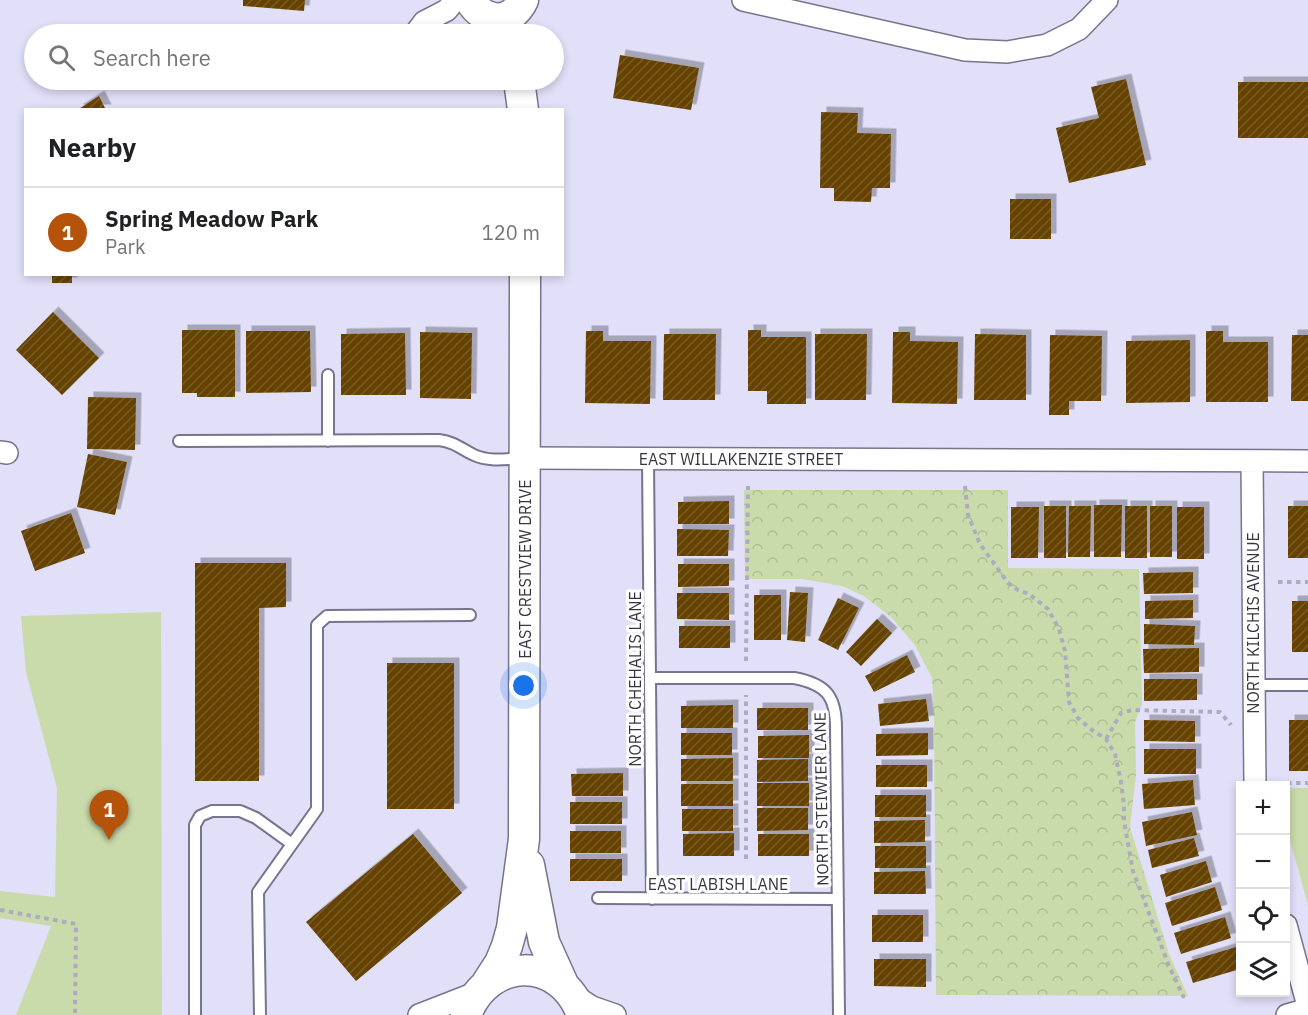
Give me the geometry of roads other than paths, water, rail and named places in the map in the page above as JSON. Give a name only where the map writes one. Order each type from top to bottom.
[{"type":"street","points":[[743,0],[965,50],[1007,52],[1047,45],[1078,29],[1107,0]]},
{"type":"street","points":[[422,24],[474,13],[498,19],[514,13],[521,14]]},
{"type":"street","points":[[520,90],[523,108]]},
{"type":"street","name":"EAST CRESTVIEW DRIVE","points":[[477,997],[500,963],[507,946],[512,928],[524,839],[525,287]]},
{"type":"street","name":"EAST WILLAKENZIE STREET","points":[[525,458],[1308,461]]},
{"type":"street","name":"NORTH KILCHIS AVENUE","points":[[1252,460],[1255,781]]},
{"type":"street","name":"EAST CRESTVIEW DRIVE","points":[[524,839],[544,942],[572,998]]},
{"type":"street","points":[[1287,1015],[1308,1008],[1290,940]]},
{"type":"street","points":[[419,1015],[477,997],[499,976],[525,970],[552,977],[572,998],[615,1015]]},
{"type":"lane","points":[[328,375],[328,441]]},
{"type":"lane","name":"EAST WILLAKENZIE STREET","points":[[179,441],[448,441],[481,458],[525,458]]},
{"type":"lane","name":"NORTH CHEHALIS LANE","points":[[648,459],[652,899]]},
{"type":"lane","points":[[260,1015],[258,892],[317,809],[317,625],[327,616],[470,615]]},
{"type":"lane","name":"NORTH STEIWIER LANE","points":[[651,678],[794,678],[812,681],[824,690],[833,702],[836,714],[839,1015]]},
{"type":"lane","points":[[1253,685],[1308,685]]},
{"type":"lane","points":[[195,1015],[195,825],[200,816],[212,811],[240,811],[256,818],[292,844]]},
{"type":"lane","name":"EAST LABISH LANE","points":[[598,898],[838,899]]},
{"type":"place","name":"Spring Meadow Park","points":[[109,840]]}]
